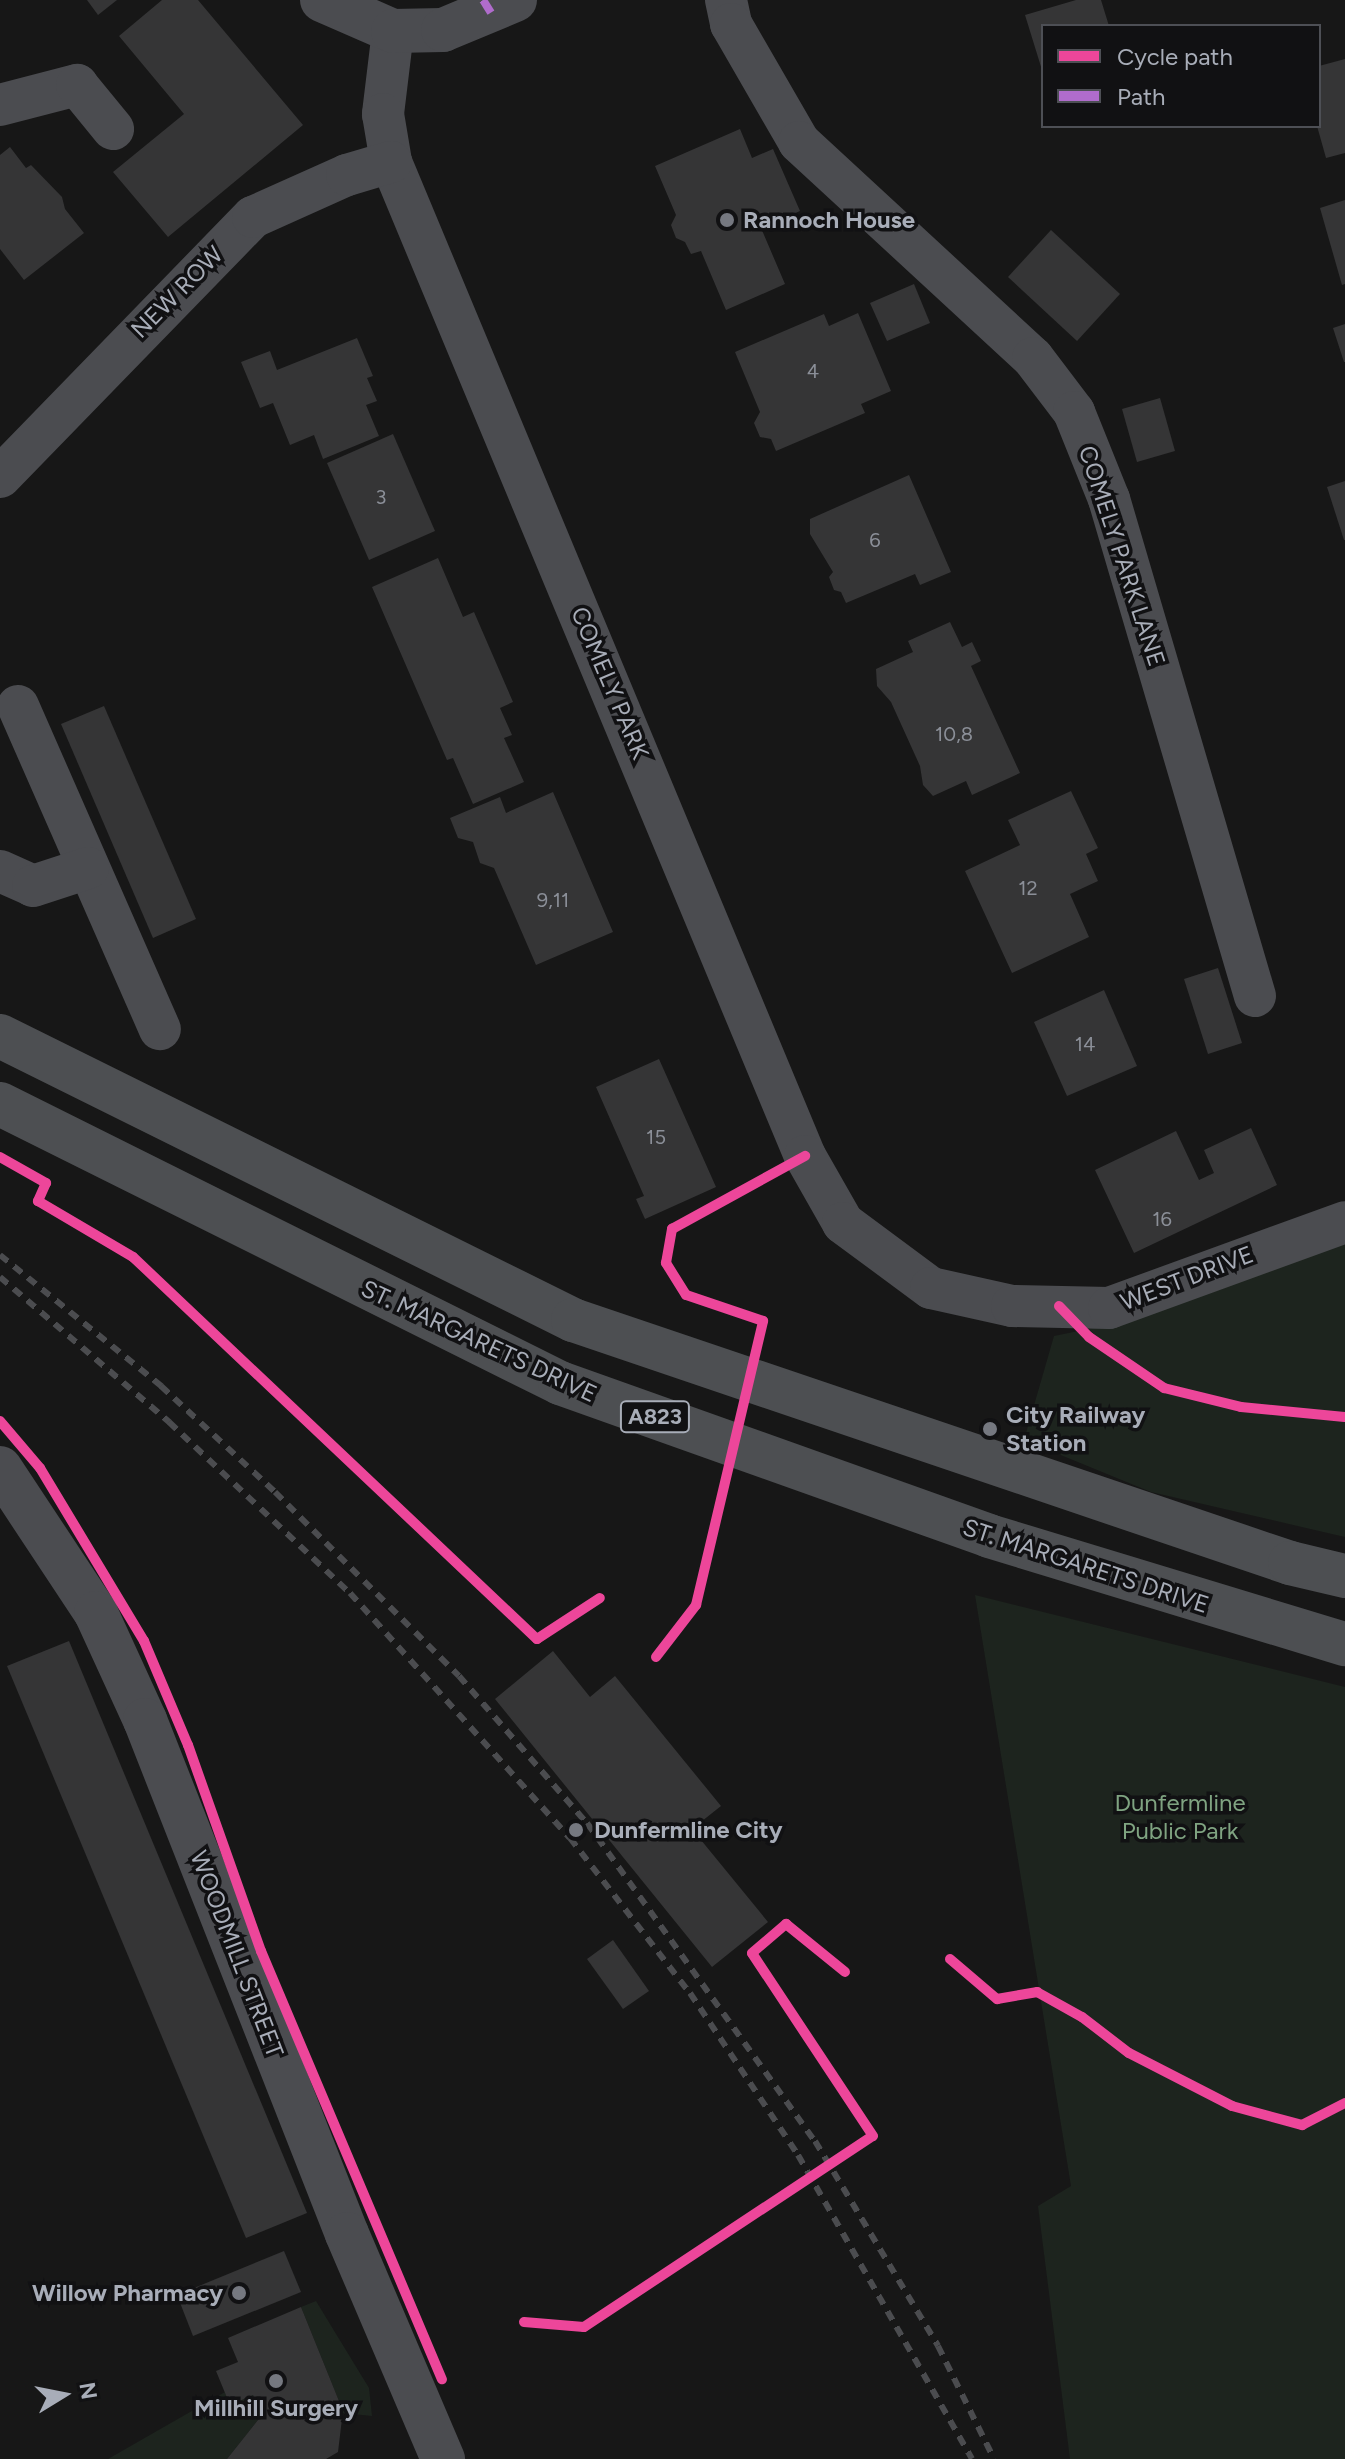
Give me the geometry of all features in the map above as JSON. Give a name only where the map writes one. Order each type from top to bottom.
[{"type":"main road","points":[[0,1036],[573,1320],[1276,1559],[1345,1576]]},
{"type":"main road","name":"ST. MARGARETS DRIVE","points":[[0,1104],[560,1383],[989,1536],[1345,1644]]},
{"type":"street","points":[[322,0],[393,31],[443,30],[515,0]]},
{"type":"street","name":"COMELY PARK LANE","points":[[726,0],[731,24],[799,142],[1033,358],[1074,412],[1109,499],[1255,996]]},
{"type":"street","name":"COMELY PARK","points":[[393,31],[383,114],[391,162],[805,1156],[843,1223],[931,1288]]},
{"type":"street","points":[[0,105],[77,85],[113,129]]},
{"type":"street","name":"NEW ROW","points":[[0,477],[253,217],[347,175],[391,162]]},
{"type":"street","points":[[18,706],[160,1029]]},
{"type":"street","points":[[0,871],[33,886],[88,868]]},
{"type":"street","name":"WEST DRIVE","points":[[931,1288],[1012,1306],[1109,1308],[1314,1229],[1345,1222]]},
{"type":"street","name":"WOODMILL STREET","points":[[0,1468],[96,1613],[145,1720],[347,2234],[441,2458]]},
{"type":"green space","points":[[1345,1239],[1345,1537],[1151,1492],[1024,1440],[1054,1336],[1122,1322]]},
{"type":"green space","name":"Dunfermline Public Park","points":[[975,1595],[1345,1687],[1345,2459],[1070,2459],[1038,2206],[1071,2186]]},
{"type":"green space","points":[[316,2301],[369,2388],[372,2416],[343,2413],[344,2402],[339,2401],[301,2307]]},
{"type":"green space","points":[[225,2392],[230,2405],[253,2395],[262,2415],[227,2459],[108,2459]]},
{"type":"building","points":[[87,0],[117,0],[98,15]]},
{"type":"building","points":[[162,0],[198,0],[303,125],[168,237],[113,172],[184,114],[119,36]]},
{"type":"building","points":[[1076,0],[1101,0],[1108,24],[1041,24],[1041,67],[1025,15]]},
{"type":"building","points":[[1345,59],[1345,153],[1326,158],[1318,128],[1321,128],[1321,65]]},
{"type":"building","name":"Rannoch House","points":[[740,129],[752,158],[773,149],[800,211],[761,228],[785,284],[726,310],[701,251],[691,254],[685,242],[676,238],[671,225],[676,215],[655,166]]},
{"type":"building","points":[[10,147],[26,168],[31,165],[62,197],[65,209],[84,233],[24,280],[0,249],[0,155]]},
{"type":"building","points":[[1345,200],[1345,284],[1342,285],[1320,208]]},
{"type":"building","points":[[1051,230],[1120,294],[1077,341],[1008,277]]},
{"type":"building","points":[[914,284],[930,323],[887,341],[870,303]]},
{"type":"building","points":[[858,313],[891,391],[861,404],[865,413],[776,451],[771,439],[760,437],[754,423],[760,412],[735,352],[824,314],[829,326]]},
{"type":"building","points":[[1345,324],[1345,362],[1344,362],[1333,328]]},
{"type":"building","points":[[357,338],[373,376],[367,378],[377,401],[366,405],[379,436],[323,459],[314,435],[290,445],[273,403],[260,408],[241,362],[270,351],[277,370]]},
{"type":"building","points":[[1160,398],[1175,451],[1137,462],[1122,409]]},
{"type":"building","points":[[393,434],[435,531],[369,560],[327,463]]},
{"type":"building","points":[[909,475],[951,572],[920,585],[915,574],[846,603],[841,592],[834,590],[829,577],[833,572],[810,534],[810,519]]},
{"type":"building","points":[[1345,481],[1345,540],[1344,540],[1327,487]]},
{"type":"building","points":[[438,558],[463,617],[474,612],[513,702],[500,708],[512,735],[504,738],[524,782],[473,804],[453,758],[447,760],[372,587]]},
{"type":"building","points":[[950,622],[962,647],[972,642],[981,661],[971,666],[1020,773],[972,795],[966,781],[933,796],[923,785],[920,766],[891,702],[877,686],[876,669],[913,652],[908,641]]},
{"type":"building","points":[[104,706],[196,919],[153,938],[61,724]]},
{"type":"building","points":[[1071,791],[1098,848],[1086,854],[1098,881],[1070,894],[1089,937],[1012,973],[965,871],[1020,845],[1008,820]]},
{"type":"building","points":[[553,792],[613,932],[536,965],[494,868],[480,863],[473,842],[458,838],[450,818],[500,797],[506,813]]},
{"type":"building","points":[[1218,968],[1242,1043],[1208,1054],[1184,979]]},
{"type":"building","points":[[1104,990],[1137,1066],[1067,1096],[1034,1022]]},
{"type":"building","points":[[659,1059],[716,1187],[645,1219],[636,1199],[644,1196],[596,1087]]},
{"type":"building","points":[[1251,1128],[1277,1185],[1134,1253],[1095,1170],[1176,1131],[1199,1180],[1214,1173],[1204,1150]]},
{"type":"building","points":[[69,1641],[307,2213],[246,2238],[7,1666]]},
{"type":"building","name":"Dunfermline City","points":[[553,1651],[590,1697],[615,1676],[721,1806],[692,1829],[768,1922],[712,1967],[495,1699]]},
{"type":"building","points":[[613,1940],[649,1991],[623,2009],[587,1959]]},
{"type":"building","name":"Willow Pharmacy","points":[[284,2251],[301,2292],[193,2336],[177,2295]]},
{"type":"building","name":"Millhill Surgery","points":[[301,2307],[339,2401],[344,2402],[338,2452],[326,2459],[227,2459],[262,2415],[253,2395],[230,2405],[216,2371],[238,2362],[228,2338]]},
{"type":"railway","points":[[0,1255],[161,1386],[275,1492],[459,1676],[587,1823],[815,2141],[938,2346],[994,2459]]},
{"type":"railway","points":[[0,1277],[169,1422],[350,1593],[570,1838],[690,1993],[798,2155],[972,2459]]},
{"type":"marked path","points":[[483,0],[491,13]]},
{"type":"cycle path","points":[[656,1657],[696,1605],[763,1321],[686,1295],[666,1263],[672,1229],[805,1156]]},
{"type":"cycle path","points":[[0,1157],[46,1183],[38,1201],[133,1257],[537,1639],[600,1598]]},
{"type":"cycle path","points":[[1059,1306],[1089,1337],[1164,1388],[1241,1407],[1345,1417]]},
{"type":"cycle path","points":[[0,1421],[40,1468],[144,1641],[188,1745],[261,1951],[442,2379]]},
{"type":"cycle path","points":[[524,2322],[584,2327],[873,2136],[752,1953],[786,1924],[845,1972]]},
{"type":"cycle path","points":[[950,1959],[997,1999],[1037,1992],[1082,2017],[1129,2053],[1232,2106],[1302,2125],[1345,2103]]},
{"type":"place","name":"Rannoch House","points":[[727,220]]},
{"type":"place","name":"City Railway Station","points":[[990,1429]]},
{"type":"place","name":"Dunfermline City","points":[[576,1830]]},
{"type":"place","name":"Willow Pharmacy","points":[[239,2293]]},
{"type":"place","name":"Millhill Surgery","points":[[276,2381]]}]
